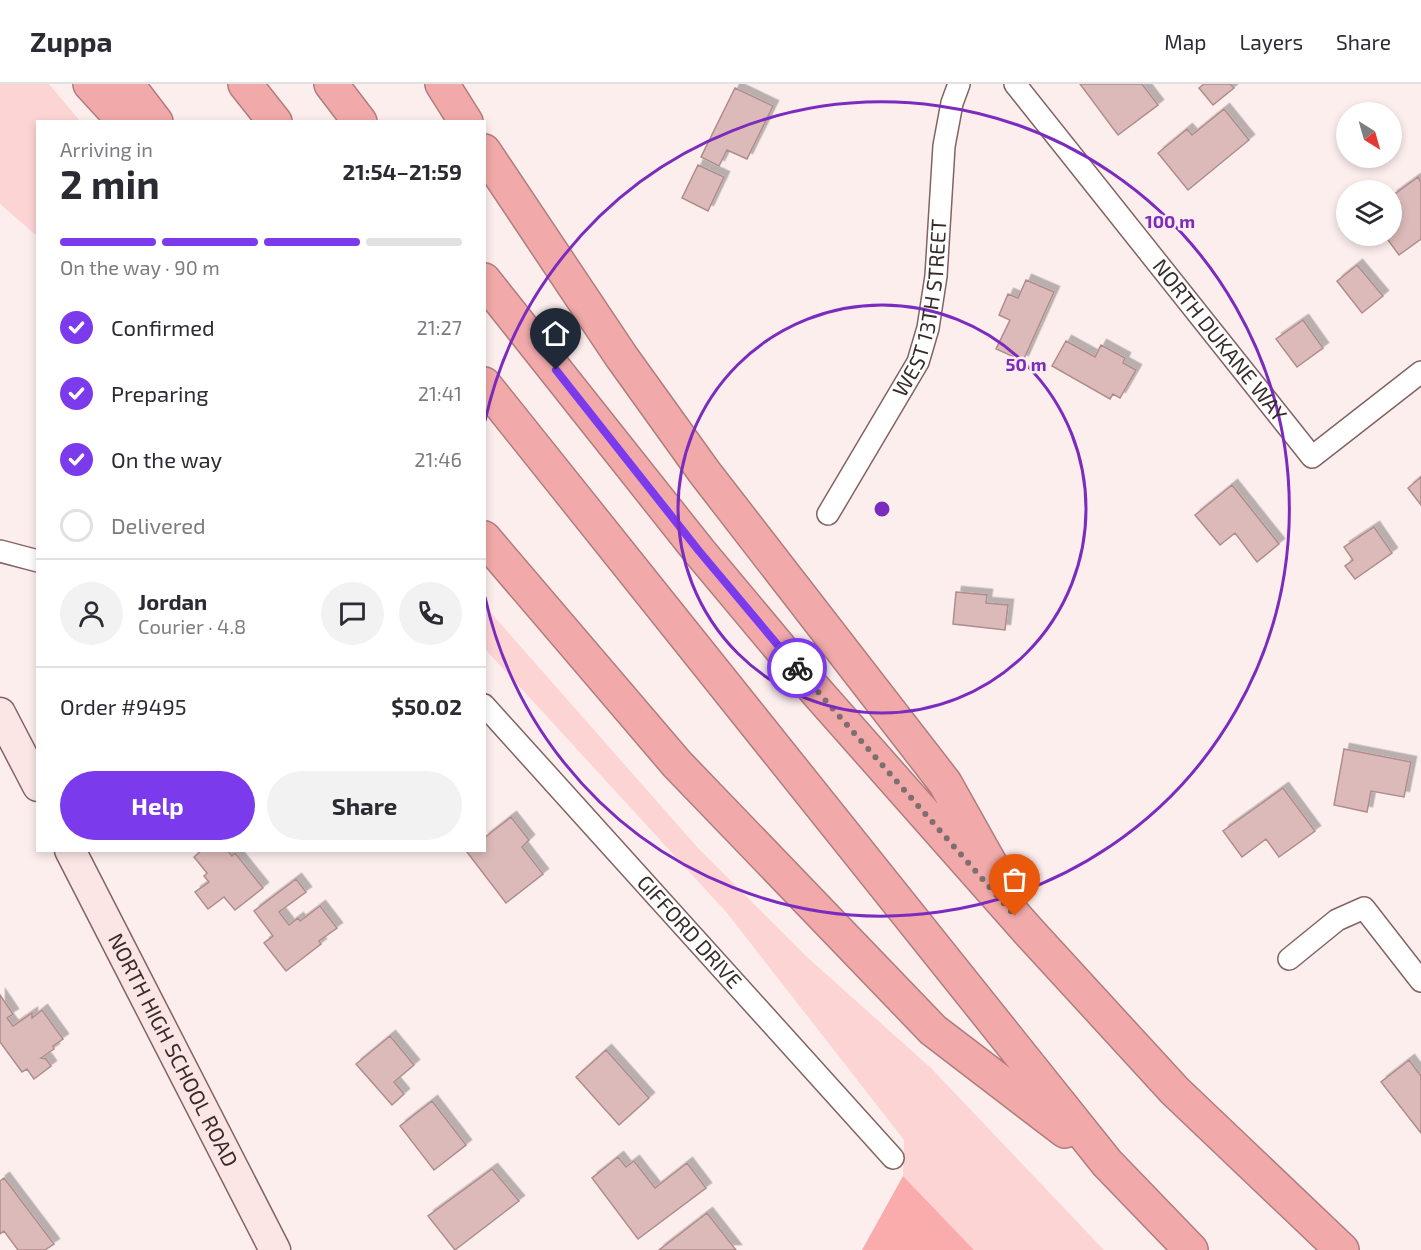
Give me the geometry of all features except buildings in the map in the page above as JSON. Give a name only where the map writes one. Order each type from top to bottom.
[{"type":"highway","points":[[90,84],[123,120]]},
{"type":"highway","points":[[127,84],[154,120]]},
{"type":"highway","points":[[245,84],[273,120]]},
{"type":"highway","points":[[331,84],[358,120]]},
{"type":"highway","points":[[442,84],[465,120]]},
{"type":"highway","points":[[486,155],[621,356],[705,473],[945,783],[1030,933]]},
{"type":"highway","points":[[486,283],[706,560],[816,691],[1030,933],[1175,1091],[1342,1250]]},
{"type":"highway","points":[[486,387],[1107,1163],[1191,1250]]},
{"type":"highway","points":[[486,540],[677,764],[933,1030],[1107,1163]]},
{"type":"street","name":"WEST 13TH STREET","points":[[828,514],[918,362],[928,328],[936,276],[944,147],[952,103],[959,84]]},
{"type":"street","name":"NORTH DUKANE WAY","points":[[1015,84],[1312,458],[1421,372]]},
{"type":"street","points":[[0,551],[36,560]]},
{"type":"street","name":"GIFFORD DRIVE","points":[[486,707],[893,1158]]},
{"type":"street","points":[[0,713],[36,782]]},
{"type":"street","name":"NORTH HIGH SCHOOL ROAD","points":[[71,852],[275,1250]]},
{"type":"street","points":[[1289,959],[1337,920],[1364,908],[1421,981]]},
{"type":"shaded area","points":[[0,84],[49,84],[79,120],[36,120],[36,235],[0,204]]},
{"type":"shaded area","points":[[486,607],[698,848],[807,957],[931,1068],[1104,1250],[974,1250],[903,1176],[904,1140],[727,913],[486,650]]},
{"type":"shaded area","points":[[903,1176],[974,1250],[862,1250]]},
{"type":"way so far","points":[[797,668],[1015,916]]},
{"type":"route","points":[[556,370],[699,551],[797,668]]}]
